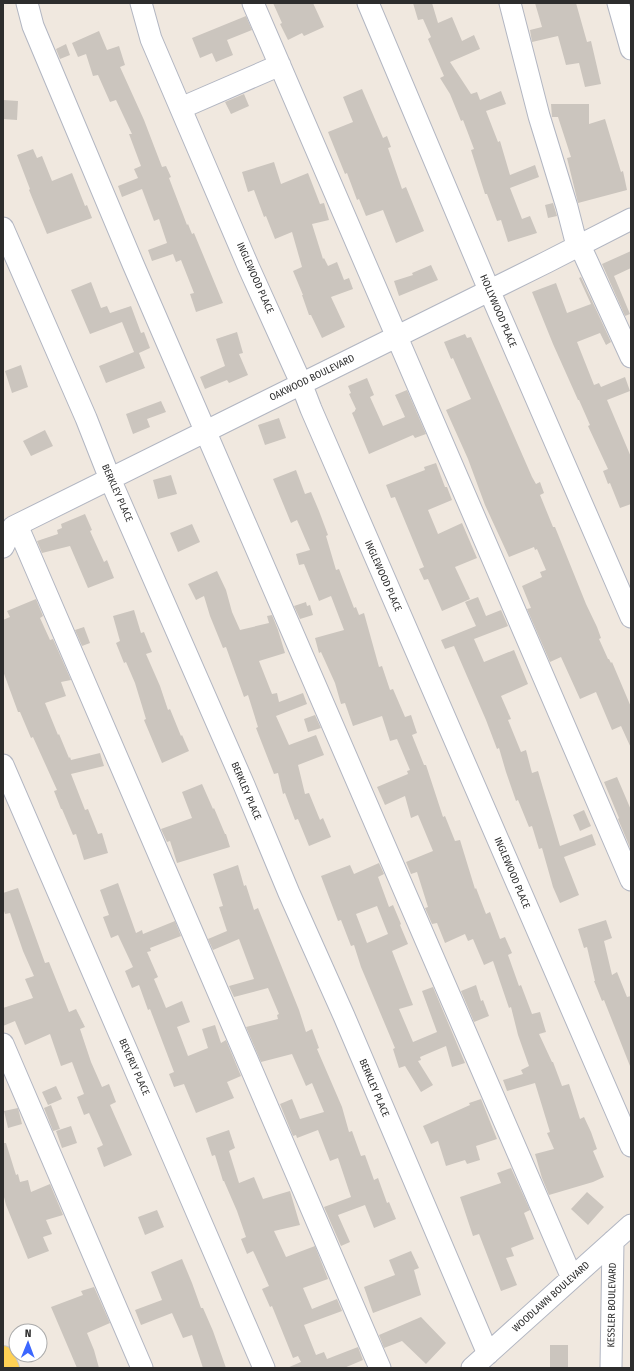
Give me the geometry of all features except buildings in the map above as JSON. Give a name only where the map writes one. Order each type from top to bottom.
[{"type":"main road","points":[[3,1357],[8,1368]]},
{"type":"street","points":[[28,3],[34,26],[61,93],[572,1278]]},
{"type":"street","name":"INGLEWOOD PLACE","points":[[141,3],[151,39],[249,268],[301,383],[631,1146]]},
{"type":"street","points":[[253,3],[397,336],[418,389],[519,618],[554,703],[631,880]]},
{"type":"street","name":"HOLLYWOOD PLACE","points":[[368,3],[489,290],[631,617]]},
{"type":"street","points":[[510,3],[539,116],[567,207],[576,242],[582,250],[631,357]]},
{"type":"street","points":[[618,3],[631,50]]},
{"type":"street","points":[[181,108],[210,97],[280,65]]},
{"type":"street","name":"OAKWOOD BOULEVARD","points":[[11,528],[631,219]]},
{"type":"street","name":"BERKLEY PLACE","points":[[3,228],[86,418],[110,479],[244,785],[289,893],[344,1016],[488,1354]]},
{"type":"street","points":[[3,547],[11,528]]},
{"type":"street","points":[[11,528],[380,1368]]},
{"type":"street","name":"BEVERLY PLACE","points":[[3,765],[87,956],[134,1069],[160,1125],[264,1368]]},
{"type":"street","points":[[3,1044],[142,1368]]},
{"type":"street","name":"WOODLAWN BOULEVARD","points":[[472,1368],[631,1225]]},
{"type":"street","name":"KESSLER BOULEVARD","points":[[611,1368],[613,1242]]}]
